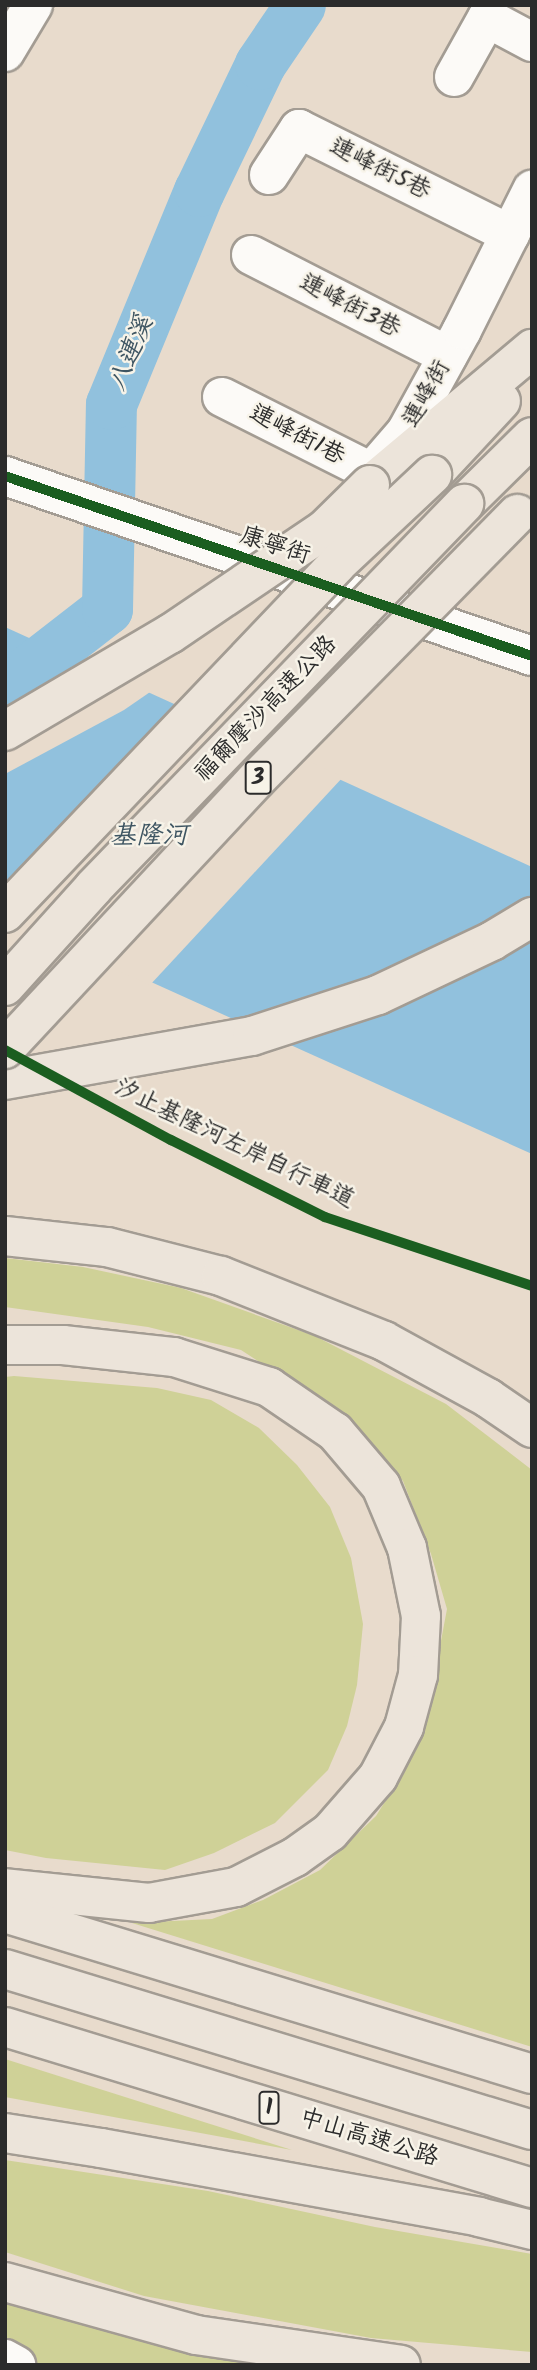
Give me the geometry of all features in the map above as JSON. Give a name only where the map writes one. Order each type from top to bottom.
[{"type":"highway","points":[[5,731],[181,626],[325,529],[371,479],[532,349]]},
{"type":"highway","points":[[5,913],[336,565],[432,475],[495,410],[532,355]]},
{"type":"highway","name":"福爾摩沙高速公路","points":[[5,986],[94,887],[532,437]]},
{"type":"highway","name":"福爾摩沙高速公路","points":[[5,1049],[256,780],[524,507]]},
{"type":"highway","points":[[5,1080],[252,1036],[377,995],[492,942],[532,917]]},
{"type":"highway","points":[[5,1236],[107,1247],[221,1276],[384,1341],[488,1398],[532,1429]]},
{"type":"highway","points":[[5,1345],[62,1345],[174,1357],[269,1387],[335,1432],[381,1486],[408,1548],[421,1616],[418,1675],[404,1727],[378,1777],[330,1832],[295,1857],[236,1887],[149,1903],[5,1888]]},
{"type":"highway","points":[[5,1913],[532,2074]]},
{"type":"highway","name":"1","points":[[5,1969],[532,2130]]},
{"type":"highway","name":"中山高速公路","points":[[5,2027],[532,2189]]},
{"type":"highway","points":[[5,2133],[479,2217],[532,2230]]},
{"type":"highway","points":[[5,2282],[196,2335],[401,2365]]},
{"type":"street","points":[[5,52],[33,5]]},
{"type":"street","points":[[454,77],[487,18],[532,42]]},
{"type":"street","name":"連峰街5巷","points":[[269,175],[299,129],[510,234]]},
{"type":"street","name":"連峰街","points":[[263,564],[371,479],[406,432],[448,356],[532,190]]},
{"type":"street","name":"連峰街3巷","points":[[251,255],[448,356]]},
{"type":"street","name":"連峰街1巷","points":[[222,397],[371,479]]},
{"type":"street","name":"康寧街","points":[[5,477],[532,656]]},
{"type":"street","points":[[5,2359],[16,2365]]},
{"type":"green space","points":[[5,1258],[83,1267],[181,1288],[315,1336],[446,1404],[532,1470],[532,2047],[132,1923],[212,1919],[263,1900],[320,1870],[376,1816],[406,1768],[434,1678],[447,1609],[431,1554],[403,1481],[331,1408],[241,1350],[148,1327],[5,1307]]},
{"type":"green space","points":[[5,1377],[157,1388],[211,1400],[259,1428],[297,1465],[330,1507],[351,1558],[363,1624],[357,1685],[347,1726],[328,1770],[275,1823],[214,1853],[165,1870],[46,1858],[5,1850]]},
{"type":"green space","points":[[5,2059],[292,2150],[5,2097]]},
{"type":"green space","points":[[5,2160],[208,2191],[375,2227],[532,2254],[532,2352],[371,2338],[144,2296],[5,2252]]},
{"type":"green space","points":[[5,2282],[401,2365],[16,2365],[5,2359]]},
{"type":"water","name":"基隆河","points":[[5,627],[532,867],[532,1154],[5,916]]},
{"type":"pier","points":[[85,659],[153,690],[124,710],[5,774],[5,702]]},
{"type":"pier","points":[[209,716],[343,777],[150,985],[10,922]]},
{"type":"waterway","name":"八連溪","points":[[5,688],[107,609],[111,404],[199,191],[260,64],[300,5]]},
{"type":"cycle path","points":[[5,476],[532,656]]},
{"type":"cycle path","name":"汐止基隆河左岸自行車道","points":[[5,1050],[171,1140],[325,1217],[532,1286]]}]
